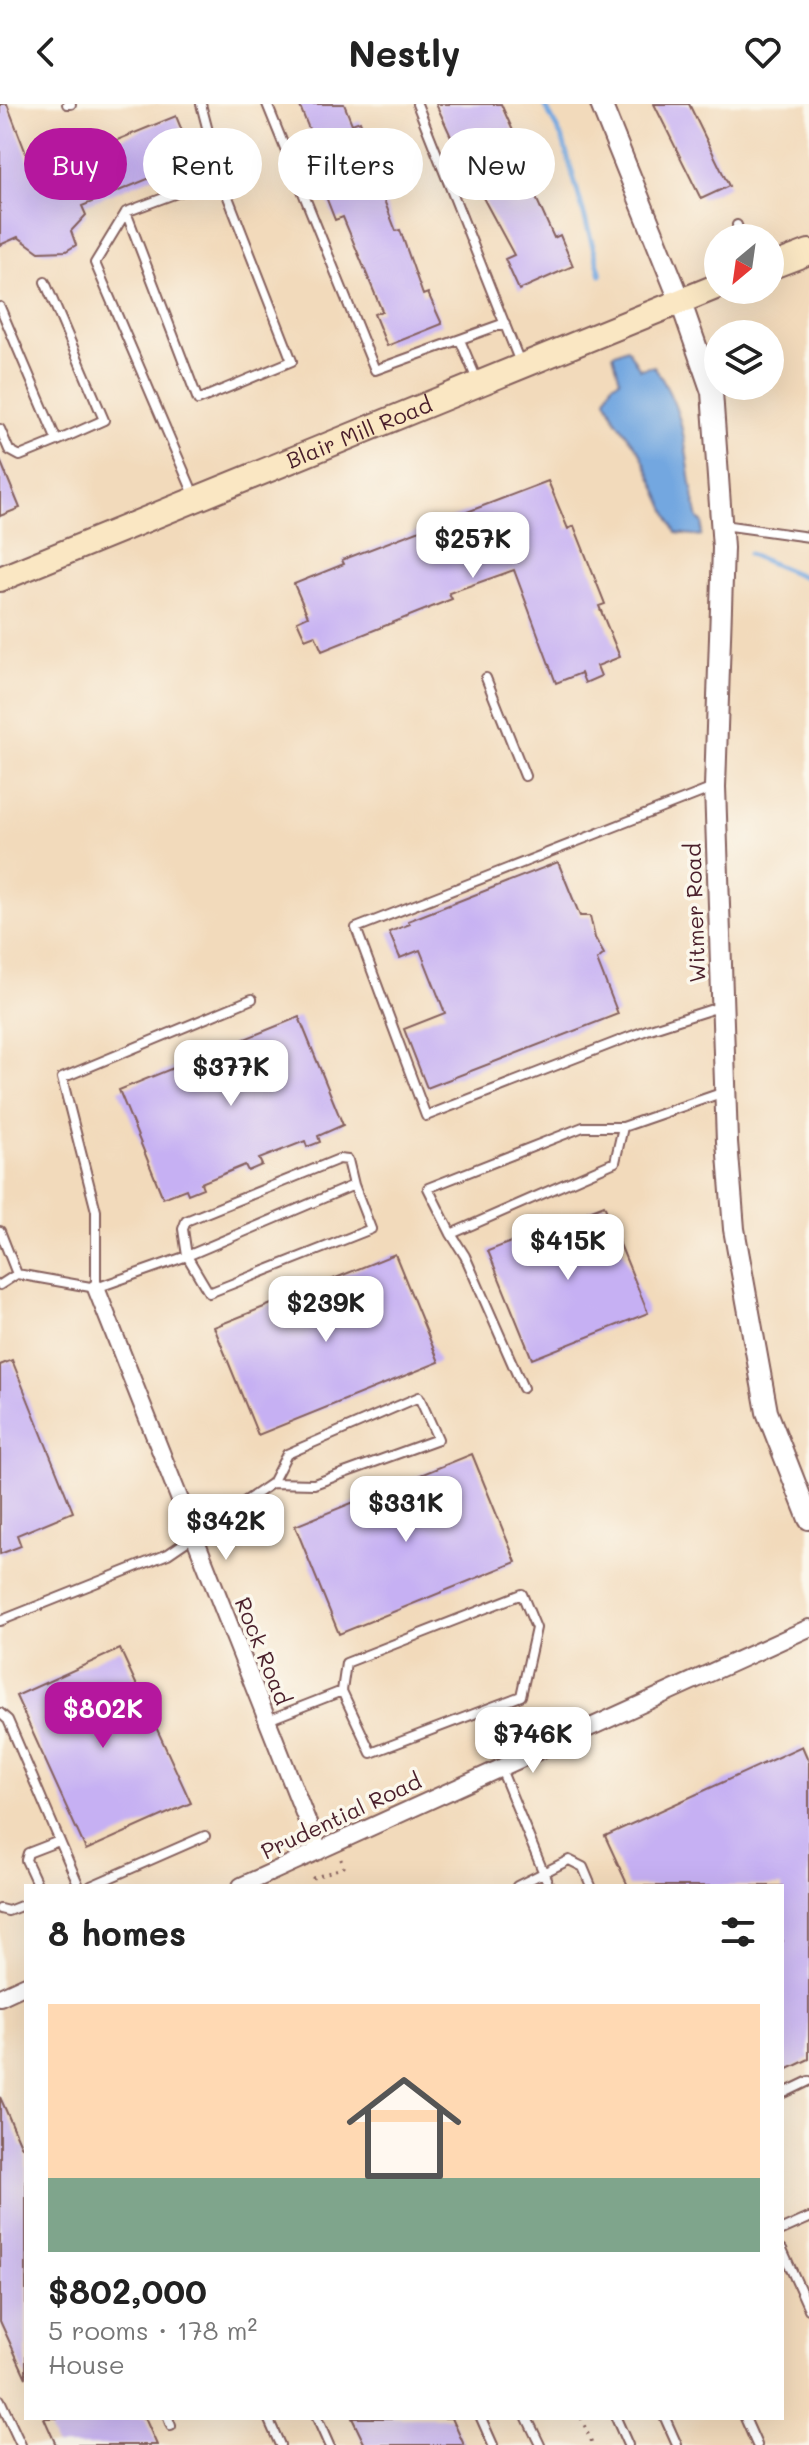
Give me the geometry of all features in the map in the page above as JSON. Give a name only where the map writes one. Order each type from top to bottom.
[{"type":"main road","points":[[784,262],[809,252]]},
{"type":"main road","name":"Blair Mill Road","points":[[0,579],[704,291]]},
{"type":"street","name":"Witmer Road","points":[[601,104],[680,300],[712,392],[722,525],[715,787],[725,1092],[734,1229],[767,1412],[809,1519]]},
{"type":"street","name":"Rock Road","points":[[96,1288],[319,1851]]},
{"type":"street","name":"Prudential Road","points":[[245,1884],[809,1628]]},
{"type":"street","points":[[0,1997],[24,1986]]},
{"type":"lane","points":[[201,104],[207,128]]},
{"type":"lane","points":[[267,104],[375,370],[505,323]]},
{"type":"lane","points":[[417,104],[521,366]]},
{"type":"lane","points":[[158,200],[126,212],[95,263],[196,499]]},
{"type":"lane","points":[[126,212],[198,400],[292,361],[229,200]]},
{"type":"lane","points":[[0,429],[9,450],[20,456],[104,420],[45,282]]},
{"type":"lane","points":[[0,307],[57,441]]},
{"type":"lane","points":[[460,340],[477,382]]},
{"type":"lane","points":[[722,525],[809,537]]},
{"type":"lane","points":[[486,678],[525,776]]},
{"type":"lane","points":[[715,787],[356,928],[426,1116],[647,1030],[722,1006]]},
{"type":"lane","points":[[96,1288],[96,1211],[62,1078],[252,999]]},
{"type":"lane","points":[[523,1388],[465,1256],[428,1188],[583,1127],[623,1127],[725,1092]]},
{"type":"lane","points":[[451,1234],[615,1162],[623,1127]]},
{"type":"lane","points":[[339,1159],[348,1160],[371,1229],[209,1293],[187,1256],[183,1229],[186,1221],[339,1159]]},
{"type":"lane","points":[[0,1285],[17,1274],[96,1288],[187,1256],[354,1185]]},
{"type":"lane","points":[[0,1231],[17,1274]]},
{"type":"lane","points":[[0,1621],[168,1554],[272,1483],[287,1454],[419,1397],[438,1439],[314,1484],[272,1483]]},
{"type":"lane","points":[[522,1594],[536,1628],[521,1696],[371,1753],[342,1691],[346,1663],[522,1594]]},
{"type":"lane","points":[[267,1720],[342,1691]]},
{"type":"lane","points":[[0,1713],[8,1720],[78,1884]]},
{"type":"lane","points":[[501,1768],[548,1884]]},
{"type":"lane","points":[[96,1884],[205,1836]]},
{"type":"lane","points":[[37,1884],[26,1860],[28,1853],[59,1841]]},
{"type":"lane","points":[[522,1884],[574,1860],[583,1867],[590,1884]]},
{"type":"lane","points":[[0,1909],[8,1911],[24,1905]]},
{"type":"lane","points":[[784,2093],[809,2081]]},
{"type":"lane","points":[[784,2229],[809,2218]]},
{"type":"lane","points":[[784,2253],[809,2309]]},
{"type":"lane","points":[[0,2400],[21,2445]]},
{"type":"lane","points":[[269,2420],[277,2444]]},
{"type":"lane","points":[[318,2420],[329,2445]]},
{"type":"lane","points":[[482,2420],[493,2445]]},
{"type":"lane","points":[[528,2420],[540,2445]]},
{"type":"lane","points":[[617,2420],[628,2445]]},
{"type":"lane","points":[[666,2420],[677,2445]]},
{"type":"lane","points":[[746,2420],[757,2445]]},
{"type":"path","points":[[315,1884],[313,1878],[344,1867]]},
{"type":"path","points":[[582,2420],[593,2445]]},
{"type":"water","points":[[627,348],[640,369],[654,366],[675,405],[685,441],[698,519],[703,523],[701,536],[676,533],[640,452],[616,420],[606,399],[612,384],[620,380],[613,354]]},
{"type":"building","points":[[0,104],[7,104],[24,148],[24,200],[97,200],[82,206],[86,215],[71,231],[76,245],[66,251],[39,252],[18,237],[0,245]]},
{"type":"building","points":[[299,104],[344,104],[352,124],[360,121],[363,128],[309,128]]},
{"type":"building","points":[[436,104],[501,104],[512,128],[447,128]]},
{"type":"building","points":[[654,104],[689,104],[729,186],[701,199]]},
{"type":"building","points":[[176,116],[181,128],[147,128]]},
{"type":"building","points":[[143,129],[143,181],[127,188],[127,136]]},
{"type":"building","points":[[327,200],[384,200],[396,231],[400,230],[423,295],[428,293],[442,324],[387,346],[374,314],[382,311],[343,217],[335,220]]},
{"type":"building","points":[[484,200],[537,200],[554,238],[560,235],[573,266],[519,290],[505,259],[514,255]]},
{"type":"building","points":[[0,460],[20,508],[0,516]]},
{"type":"building","points":[[548,481],[568,529],[574,526],[605,604],[599,606],[620,657],[597,666],[601,676],[585,683],[581,673],[556,683],[514,570],[449,593],[452,599],[322,651],[315,635],[305,639],[297,621],[308,616],[294,584],[344,564],[342,560]]},
{"type":"building","points":[[558,862],[580,916],[590,916],[595,938],[604,954],[597,960],[618,1014],[427,1088],[404,1029],[445,1013],[420,950],[400,958],[389,932],[410,924],[408,921]]},
{"type":"building","points":[[299,1017],[343,1125],[318,1136],[320,1142],[307,1147],[305,1141],[259,1159],[262,1165],[248,1171],[245,1165],[201,1183],[203,1188],[188,1194],[186,1189],[163,1198],[119,1090]]},
{"type":"building","points":[[604,1205],[648,1313],[532,1359],[488,1251]]},
{"type":"building","points":[[395,1254],[439,1362],[258,1435],[214,1327],[299,1293],[296,1288],[308,1283],[311,1288]]},
{"type":"building","points":[[12,1360],[73,1512],[17,1535],[21,1546],[0,1554],[0,1365]]},
{"type":"building","points":[[472,1454],[516,1562],[339,1634],[295,1526]]},
{"type":"building","points":[[120,1649],[191,1803],[86,1850],[16,1696]]},
{"type":"building","points":[[802,1746],[809,1762],[809,2059],[784,2071],[784,1884],[627,1884],[605,1836]]},
{"type":"building","points":[[0,2097],[24,2146],[24,2374],[0,2321]]},
{"type":"building","points":[[45,2420],[146,2420],[157,2445],[56,2445]]},
{"type":"building","points":[[353,2420],[453,2420],[464,2445],[365,2445]]},
{"type":"waterway","points":[[544,104],[563,140],[601,275]]},
{"type":"waterway","points":[[749,554],[809,579]]}]
